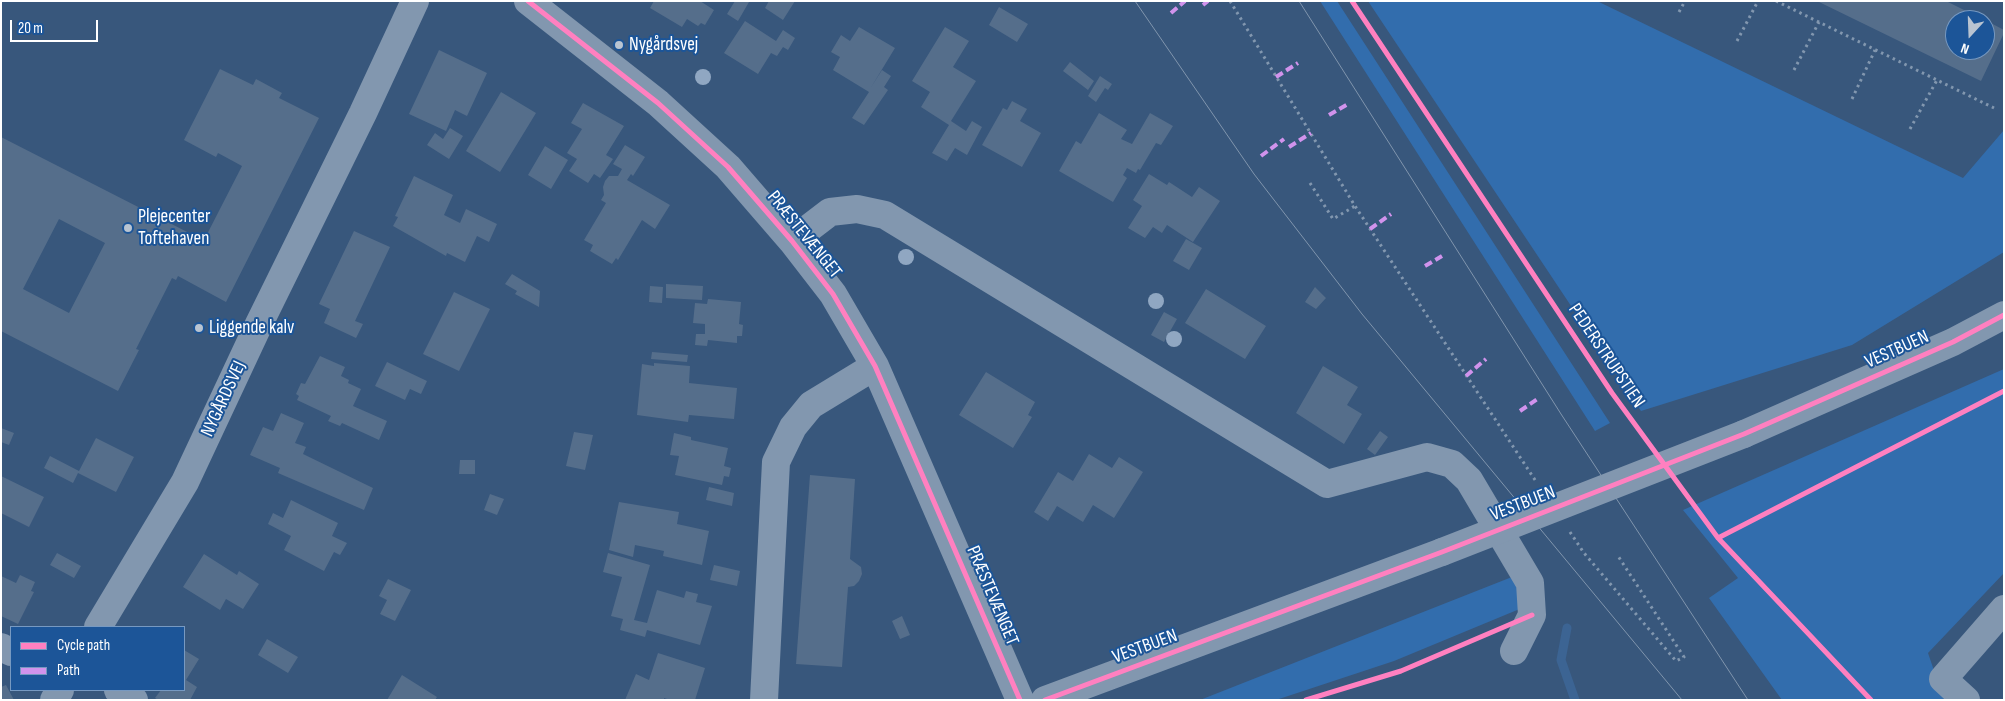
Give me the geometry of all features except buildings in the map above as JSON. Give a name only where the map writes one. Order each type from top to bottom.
[{"type":"street","name":"NYGÅRDSVEJ","points":[[99,626],[185,482],[255,331],[363,113],[415,1]]},
{"type":"street","name":"PRÆSTEVÆNGET","points":[[528,1],[658,102],[728,168],[792,241],[833,294],[875,366],[1020,700]]},
{"type":"street","name":"PRÆSTEVÆNGET","points":[[792,241],[830,212],[857,209],[885,215],[1327,484],[1427,457],[1452,464],[1469,480],[1530,583],[1532,616],[1514,651]]},
{"type":"street","name":"VESTBUEN","points":[[1045,700],[1442,552],[1744,434],[1953,342],[2004,315]]},
{"type":"street","points":[[764,700],[776,462],[793,427],[811,405],[875,366]]},
{"type":"street","points":[[1966,700],[1943,679],[2004,609]]},
{"type":"street","points":[[120,691],[134,700]]},
{"type":"path","points":[[1230,1],[1356,206],[1541,489]]},
{"type":"path","points":[[1679,12],[1685,1]]},
{"type":"path","points":[[1737,41],[1758,1]]},
{"type":"path","points":[[1776,1],[1994,108]]},
{"type":"path","points":[[1794,70],[1819,22]]},
{"type":"path","points":[[1852,99],[1876,50]]},
{"type":"path","points":[[1910,129],[1937,80]]},
{"type":"path","points":[[1310,183],[1333,219],[1356,206]]},
{"type":"path","points":[[1568,529],[1584,553],[1676,661],[1684,657],[1618,556]]},
{"type":"shaded area","points":[[1320,1],[1337,1],[1610,423],[1595,431]]},
{"type":"shaded area","points":[[1368,1],[1597,1],[1963,178],[2004,130],[2004,252],[1852,345],[1641,411]]},
{"type":"shaded area","points":[[2004,369],[2004,573],[1928,653],[1942,694],[1948,700],[1782,700],[1709,598],[1738,578],[1683,510]]},
{"type":"shaded area","points":[[1517,575],[1522,608],[1394,661],[1276,700],[1200,700]]},
{"type":"waterway","points":[[1567,628],[1561,660],[1575,700]]},
{"type":"tram line","points":[[1135,1],[1254,174],[1362,314],[1682,700]]},
{"type":"tram line","points":[[1299,1],[1561,414],[1748,700]]},
{"type":"marked path","points":[[1171,13],[1185,1]]},
{"type":"marked path","points":[[1203,5],[1208,1]]},
{"type":"marked path","points":[[1276,77],[1298,63]]},
{"type":"marked path","points":[[1329,115],[1348,104]]},
{"type":"marked path","points":[[1289,147],[1311,133]]},
{"type":"marked path","points":[[1261,156],[1284,139]]},
{"type":"marked path","points":[[1370,229],[1391,214]]},
{"type":"marked path","points":[[1425,266],[1442,256]]},
{"type":"marked path","points":[[1466,376],[1486,359]]},
{"type":"marked path","points":[[1520,411],[1539,398]]},
{"type":"cycle path","points":[[528,1],[658,103],[728,167],[792,241],[833,294],[875,366],[1020,700]]},
{"type":"cycle path","name":"PEDERSTRUPSTIEN","points":[[1352,1],[1612,393],[1718,538],[1871,700]]},
{"type":"cycle path","points":[[1045,700],[1442,552],[1744,434],[1953,342],[2004,315]]},
{"type":"cycle path","points":[[1718,538],[2004,391]]},
{"type":"cycle path","points":[[1306,700],[1401,671],[1532,615]]},
{"type":"place","name":"Nygårdsvej","points":[[619,45]]},
{"type":"place","name":"Plejecenter Toftehaven","points":[[128,228]]},
{"type":"place","name":"Liggende kalv","points":[[199,328]]}]
